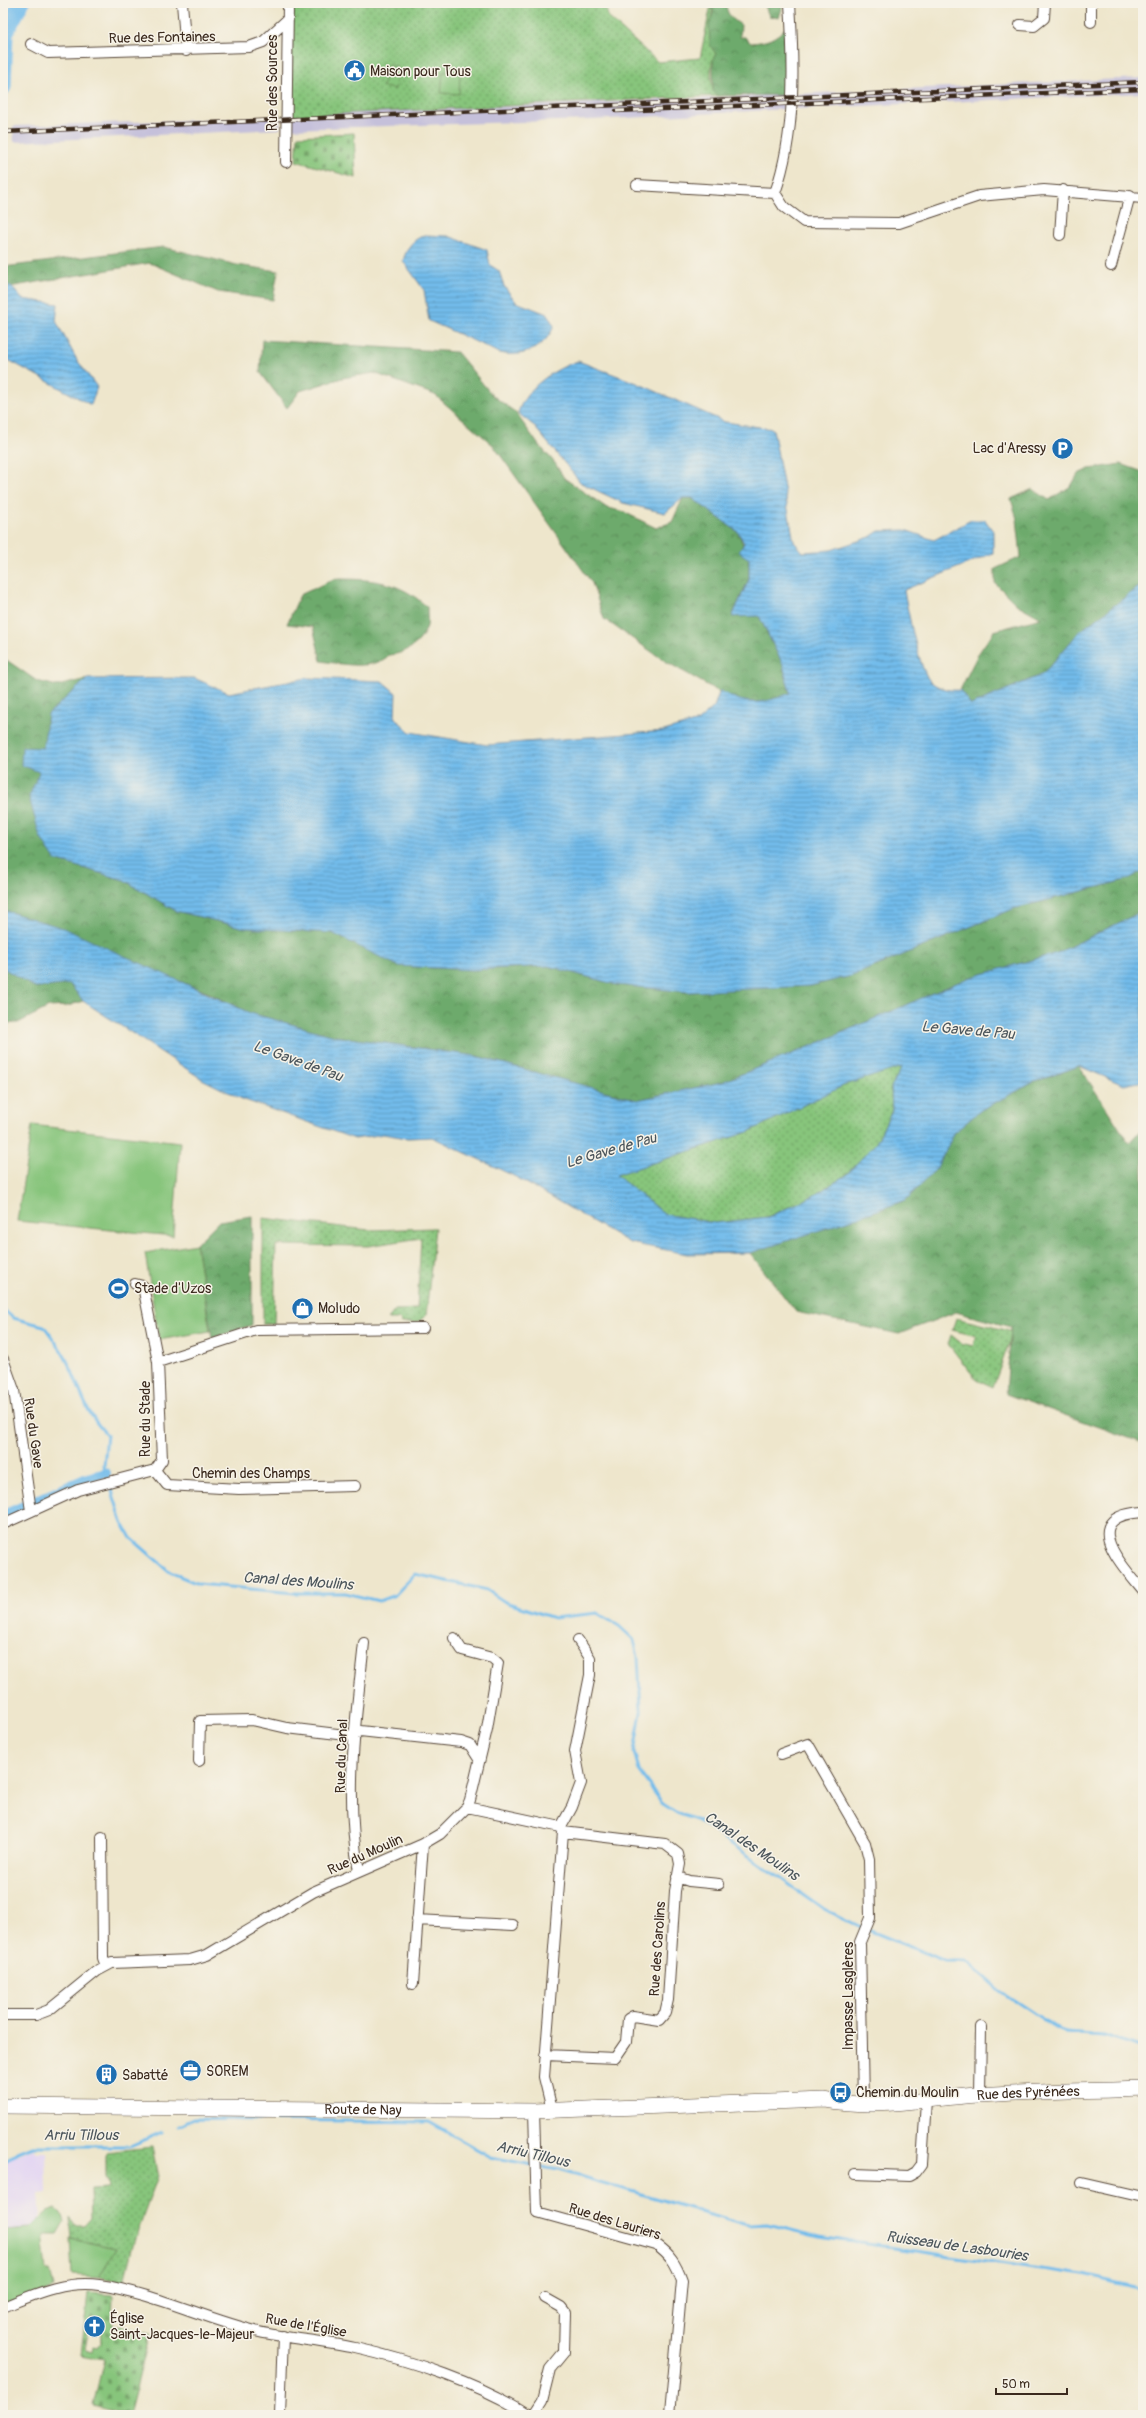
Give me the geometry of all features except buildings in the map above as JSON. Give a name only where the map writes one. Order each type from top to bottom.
[{"type":"main road","name":"Rue des Pyrénées","points":[[723,2103],[825,2100],[843,2103],[926,2101],[980,2095],[1143,2089]]},
{"type":"main road","name":"Route de Nay","points":[[3,2106],[552,2110],[723,2103]]},
{"type":"street","points":[[182,3],[186,50]]},
{"type":"street","name":"Rue des Sources","points":[[286,162],[288,3]]},
{"type":"street","points":[[775,194],[783,172],[791,112],[793,49],[790,3]]},
{"type":"street","points":[[1020,25],[1034,26],[1044,18],[1045,3]]},
{"type":"street","points":[[1090,3],[1090,22]]},
{"type":"street","name":"Rue des Fontaines","points":[[31,44],[48,53],[249,48],[264,42],[287,20]]},
{"type":"street","points":[[637,185],[775,194]]},
{"type":"street","points":[[775,194],[784,207],[804,222],[900,223],[979,196],[1063,190],[1143,198]]},
{"type":"street","points":[[1060,235],[1063,190]]},
{"type":"street","points":[[1111,266],[1130,196]]},
{"type":"street","name":"Rue du Stade","points":[[3,1524],[30,1506],[78,1490],[155,1470],[162,1460],[158,1362],[143,1286],[135,1284]]},
{"type":"street","points":[[158,1362],[256,1330],[423,1328]]},
{"type":"street","name":"Rue du Gave","points":[[3,1359],[14,1390],[30,1506]]},
{"type":"street","name":"Chemin des Champs","points":[[155,1470],[168,1485],[239,1489],[355,1486]]},
{"type":"street","points":[[1143,1512],[1125,1515],[1110,1524],[1107,1532],[1108,1544],[1116,1559],[1143,1591]]},
{"type":"street","points":[[454,1638],[462,1650],[492,1658],[498,1663],[486,1732],[467,1807],[562,1830]]},
{"type":"street","points":[[552,2110],[544,2077],[562,1830],[581,1783],[575,1751],[590,1675],[590,1658],[578,1640]]},
{"type":"street","name":"Rue du Canal","points":[[359,1871],[353,1842],[354,1736],[364,1643]]},
{"type":"street","points":[[198,1761],[200,1721],[252,1720],[287,1728],[354,1736],[360,1732],[466,1744],[470,1745],[479,1759]]},
{"type":"street","points":[[466,1744],[486,1732]]},
{"type":"street","name":"Impasse Lasglères","points":[[780,1754],[808,1744],[865,1843],[869,1859],[870,1918],[860,1942],[863,2103]]},
{"type":"street","name":"Rue du Moulin","points":[[3,2015],[36,2016],[49,2010],[97,1971],[112,1963],[190,1960],[207,1955],[313,1892],[423,1844],[440,1834],[467,1807]]},
{"type":"street","name":"Rue des Carolins","points":[[545,2055],[615,2058],[621,2052],[626,2042],[628,2019],[633,2016],[659,2020],[664,2012],[668,2000],[675,1891],[680,1864],[678,1854],[665,1844],[562,1830]]},
{"type":"street","points":[[102,1837],[103,1958],[106,1966]]},
{"type":"street","points":[[412,1984],[423,1844]]},
{"type":"street","points":[[678,1878],[689,1882],[719,1884]]},
{"type":"street","points":[[417,1920],[513,1925]]},
{"type":"street","points":[[980,2095],[981,2027]]},
{"type":"street","points":[[855,2174],[909,2176],[916,2172],[922,2164],[926,2101]]},
{"type":"street","name":"Rue des Lauriers","points":[[534,2110],[537,2212],[656,2245],[668,2253],[677,2266],[682,2281],[670,2415]]},
{"type":"street","points":[[1082,2183],[1143,2197]]},
{"type":"street","name":"Rue de l'Église","points":[[3,2307],[59,2287],[98,2285],[161,2300],[259,2332],[355,2348],[417,2365],[507,2400],[529,2415]]},
{"type":"street","points":[[534,2415],[542,2401],[550,2369],[564,2352],[567,2321],[565,2312],[561,2307],[545,2298]]},
{"type":"street","points":[[280,2415],[283,2336]]},
{"type":"shaded area","points":[[1143,78],[1143,93],[796,109],[796,94]]},
{"type":"shaded area","points":[[786,95],[787,109],[592,120],[290,129],[290,116]]},
{"type":"shaded area","points":[[280,117],[280,129],[14,142],[13,126]]},
{"type":"shaded area","points":[[34,2148],[35,2152],[46,2152],[47,2193],[38,2194],[40,2219],[31,2228],[3,2230],[3,2166],[15,2156]]},
{"type":"green space","points":[[291,3],[582,3],[583,5],[605,3],[608,17],[658,62],[700,58],[710,9],[712,7],[710,43],[716,54],[712,64],[711,75],[713,87],[718,96],[290,116]]},
{"type":"green space","points":[[713,3],[726,3],[730,16],[741,25],[740,37],[745,37],[751,43],[770,39],[786,27],[789,30],[786,95],[718,96],[713,91],[713,59],[716,54],[710,45],[709,24],[713,14]]},
{"type":"green space","points":[[764,3],[783,5],[779,18],[769,16]]},
{"type":"green space","points":[[386,65],[398,67],[395,89],[383,87]]},
{"type":"green space","points":[[443,72],[460,73],[459,94],[441,93]]},
{"type":"green space","points":[[354,133],[356,178],[296,161],[298,136]]},
{"type":"green space","points":[[164,247],[237,265],[278,271],[273,300],[218,292],[150,263],[3,288],[3,267]]},
{"type":"green space","points":[[262,340],[457,352],[492,395],[515,412],[538,444],[555,463],[564,478],[607,508],[622,511],[656,528],[672,522],[683,498],[692,498],[738,532],[749,559],[749,579],[732,616],[759,616],[783,665],[790,693],[769,702],[735,701],[665,661],[604,619],[592,583],[493,445],[435,395],[374,373],[342,378],[300,391],[287,408],[260,372]]},
{"type":"green space","points":[[1121,464],[1143,472],[1143,584],[1080,631],[1043,674],[971,705],[960,690],[978,654],[994,631],[1041,618],[1016,604],[995,583],[995,569],[1021,557],[1017,519],[1011,499],[1033,489],[1049,500],[1071,486],[1078,474],[1089,469]]},
{"type":"green space","points":[[334,579],[384,583],[406,591],[427,607],[427,626],[425,632],[417,642],[407,650],[389,655],[383,660],[375,663],[357,665],[321,661],[313,627],[287,624],[300,595]]},
{"type":"green space","points":[[5,659],[37,681],[57,686],[87,679],[48,714],[44,748],[22,747],[39,772],[55,860],[124,880],[176,911],[245,928],[332,933],[399,966],[472,970],[548,966],[617,985],[689,992],[810,986],[852,976],[1013,909],[1129,879],[1143,870],[1143,911],[1057,953],[968,978],[804,1049],[722,1082],[637,1100],[476,1056],[335,1036],[250,1013],[209,993],[3,910],[3,660]]},
{"type":"green space","points":[[3,968],[36,988],[70,984],[83,1001],[68,1006],[49,1007],[18,1023],[3,1024]]},
{"type":"green space","points":[[903,1066],[891,1087],[892,1110],[876,1143],[845,1176],[813,1196],[767,1217],[715,1223],[664,1214],[616,1175],[748,1132],[845,1085]]},
{"type":"green space","points":[[1079,1066],[1129,1143],[1143,1127],[1143,1443],[1006,1394],[1011,1327],[956,1312],[899,1334],[796,1312],[750,1253],[906,1200],[936,1169],[955,1132],[981,1110],[1034,1082]]},
{"type":"green space","points":[[32,1125],[180,1142],[173,1236],[17,1221]]},
{"type":"green space","points":[[252,1216],[252,1325],[212,1338],[196,1244],[219,1221]]},
{"type":"green space","points":[[263,1218],[369,1230],[435,1228],[426,1316],[416,1323],[402,1323],[399,1319],[388,1319],[395,1310],[417,1309],[421,1238],[368,1246],[276,1245],[274,1324],[263,1324]]},
{"type":"green space","points":[[196,1244],[210,1331],[159,1340],[145,1253]]},
{"type":"green space","points":[[956,1318],[1013,1332],[993,1387],[976,1379],[948,1344],[951,1335],[961,1343],[973,1346],[976,1336],[952,1330]]},
{"type":"green space","points":[[152,2147],[158,2176],[134,2241],[124,2282],[99,2277],[116,2248],[72,2239],[70,2218],[77,2226],[84,2226],[91,2218],[90,2189],[109,2188],[108,2181],[106,2180],[106,2152]]},
{"type":"green space","points":[[56,2209],[61,2213],[64,2222],[57,2234],[44,2234],[43,2242],[46,2270],[50,2270],[54,2288],[3,2310],[3,2230],[30,2228],[47,2212]]},
{"type":"green space","points":[[70,2239],[116,2248],[99,2277],[72,2275]]},
{"type":"green space","points":[[88,2293],[113,2295],[112,2324],[150,2334],[129,2415],[93,2406],[104,2359],[81,2355]],"holes":[[[91,2317],[100,2318],[101,2343],[98,2347],[94,2346],[93,2351],[85,2349]]]},
{"type":"water","points":[[425,235],[448,236],[487,250],[490,265],[499,271],[504,286],[516,302],[547,314],[554,326],[546,339],[528,352],[520,354],[503,354],[429,321],[424,290],[403,261],[406,252],[413,242]]},
{"type":"water","points":[[10,285],[22,299],[58,304],[56,321],[77,360],[97,387],[91,405],[3,357],[3,288]]},
{"type":"water","points":[[578,361],[637,383],[725,422],[773,429],[794,542],[803,552],[831,550],[870,537],[879,531],[905,530],[934,540],[971,520],[985,520],[993,531],[993,553],[904,590],[918,654],[927,676],[931,682],[941,688],[960,690],[971,705],[1043,674],[1080,631],[1143,584],[1143,870],[1129,879],[1013,909],[852,976],[810,986],[689,992],[617,985],[548,966],[472,970],[398,966],[332,933],[245,928],[176,911],[124,880],[55,860],[40,837],[29,797],[39,772],[21,765],[22,747],[43,748],[48,714],[87,679],[194,678],[229,693],[307,678],[382,681],[396,693],[395,718],[410,732],[487,745],[664,731],[698,721],[714,707],[720,690],[738,699],[754,702],[771,700],[790,693],[783,665],[759,616],[732,617],[749,579],[749,559],[739,552],[744,543],[738,532],[692,498],[683,498],[665,513],[623,503],[581,483],[533,425],[518,413],[527,395],[550,374]]},
{"type":"water","name":"Le Gave de Pau","points":[[3,910],[63,928],[250,1013],[335,1036],[476,1056],[637,1100],[722,1082],[804,1049],[968,978],[1057,953],[1143,911],[1143,1081],[1124,1085],[1079,1066],[1034,1082],[981,1110],[955,1132],[936,1169],[906,1200],[750,1253],[687,1254],[630,1243],[516,1177],[432,1137],[407,1138],[383,1134],[355,1139],[242,1099],[202,1079],[83,1001],[70,984],[36,988],[3,968]],"holes":[[[902,1067],[891,1087],[892,1110],[876,1143],[845,1176],[813,1196],[768,1217],[715,1223],[664,1214],[616,1175],[748,1132],[845,1085]]]},
{"type":"waterway","points":[[3,87],[5,33],[21,3]]},
{"type":"waterway","name":"Canal des Moulins","points":[[3,1309],[13,1318],[44,1326],[60,1349],[92,1416],[107,1435],[104,1466],[122,1522],[131,1538],[170,1572],[198,1584],[295,1593],[345,1593],[379,1601],[395,1595],[415,1574],[487,1590],[505,1602],[554,1618],[597,1613],[619,1626],[634,1640],[638,1657],[641,1712],[634,1752],[640,1773],[663,1804],[677,1813],[699,1821],[824,1909],[863,1928],[945,1961],[966,1961],[1000,1991],[1053,2026],[1066,2032],[1104,2035],[1143,2048]]},
{"type":"waterway","points":[[3,1515],[87,1478],[106,1473]]},
{"type":"waterway","name":"Arriu Tillous","points":[[178,2126],[194,2119],[429,2122],[491,2157],[558,2170],[748,2225],[767,2224],[819,2237],[1083,2275],[1143,2289]]},
{"type":"waterway","name":"Arriu Tillous","points":[[3,2164],[18,2152],[33,2146],[130,2146],[162,2132]]},
{"type":"railway","points":[[3,132],[1143,82]]},
{"type":"railway","points":[[616,111],[1143,89]]},
{"type":"place","name":"Maison pour Tous","points":[[354,71]]},
{"type":"place","name":"Lac d'Aressy","points":[[1062,448]]},
{"type":"place","name":"Stade d'Uzos","points":[[118,1288]]},
{"type":"place","name":"Moludo","points":[[302,1308]]},
{"type":"place","name":"SOREM","points":[[190,2071]]},
{"type":"place","name":"Sabatté","points":[[106,2075]]},
{"type":"place","name":"Chemin du Moulin","points":[[841,2092]]},
{"type":"place","name":"Église Saint-Jacques-le-Majeur","points":[[95,2326]]},
{"type":"water label","name":"Ruisseau de Lasbouries","points":[[957,2246]]}]
